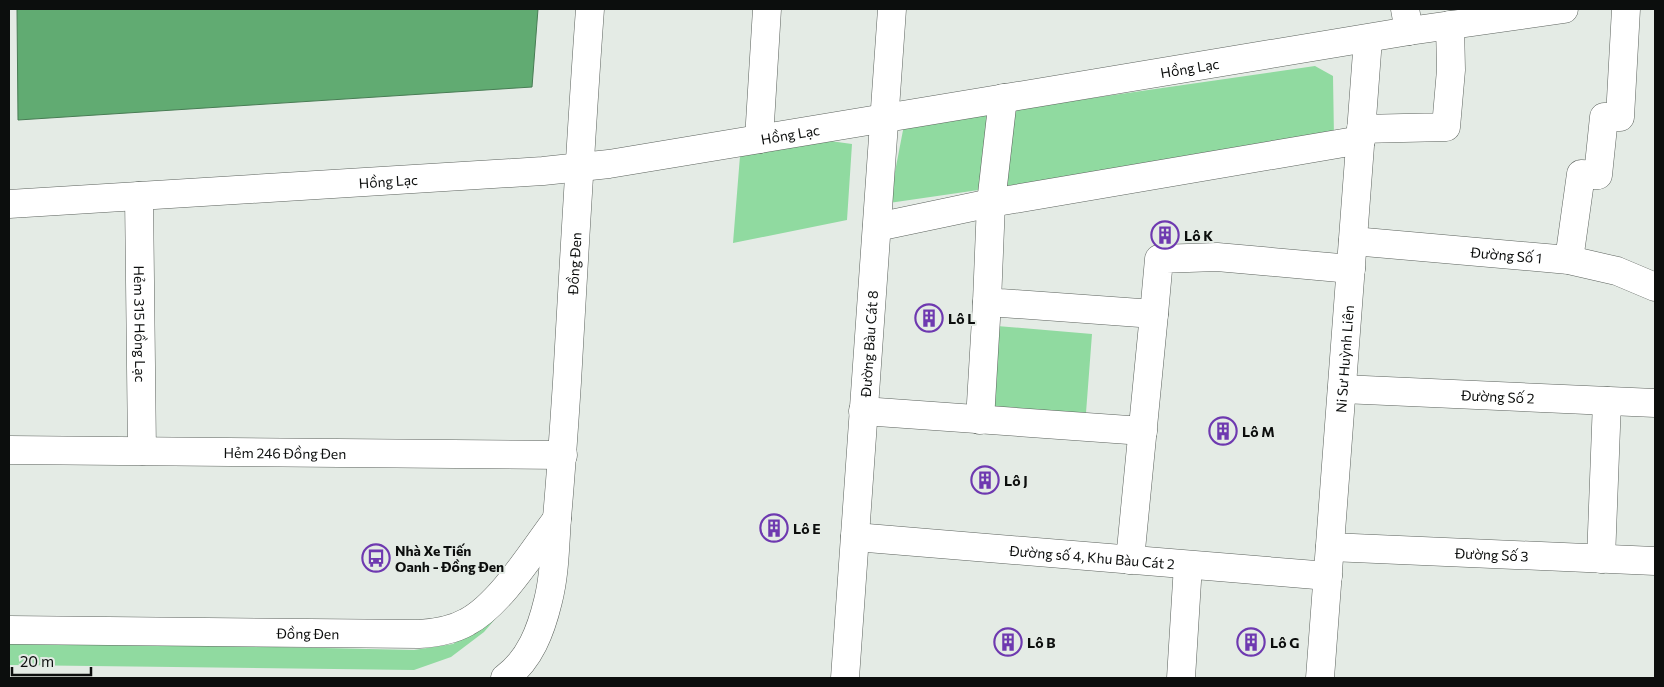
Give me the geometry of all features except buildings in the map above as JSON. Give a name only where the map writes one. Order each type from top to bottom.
[{"type":"street","name":"Đồng Đen","points":[[505,678],[521,663],[531,649],[549,599],[554,566],[563,455],[590,9]]},
{"type":"street","points":[[759,138],[767,9]]},
{"type":"street","name":"Đường Bàu Cát 8","points":[[844,678],[892,9]]},
{"type":"street","name":"Hồng Lạc","points":[[9,204],[579,168],[1368,39],[1407,20],[1450,25],[1564,9]]},
{"type":"street","points":[[1569,260],[1581,174],[1598,175],[1604,116],[1620,117],[1626,9]]},
{"type":"street","points":[[877,227],[991,203],[1361,135],[1446,127],[1451,70],[1450,25]]},
{"type":"street","name":"Ni Sư Huỳnh Liên","points":[[1320,678],[1368,39]]},
{"type":"street","points":[[980,420],[991,203],[1003,98]]},
{"type":"street","name":"Hẻm 315 Hồng Lạc","points":[[139,196],[142,451]]},
{"type":"street","name":"Đường Số 1","points":[[1353,241],[1569,260],[1617,272],[1655,287]]},
{"type":"street","points":[[1130,560],[1159,259],[1217,257],[1351,269]]},
{"type":"street","points":[[987,302],[1154,314]]},
{"type":"street","name":"Đường Số 2","points":[[1342,389],[1655,403]]},
{"type":"street","points":[[1601,559],[1607,401]]},
{"type":"street","points":[[864,412],[1143,431]]},
{"type":"street","name":"Hẻm 246 Đồng Đen","points":[[9,450],[563,455]]},
{"type":"street","name":"Đồng Đen","points":[[9,630],[419,634],[438,632],[466,623],[484,611],[504,590],[557,519]]},
{"type":"street","name":"Đường số 4, Khu Bàu Cát 2","points":[[855,537],[1188,566],[1328,576]]},
{"type":"street","name":"Đường Số 3","points":[[1330,547],[1655,561]]},
{"type":"street","points":[[1181,678],[1188,566]]},
{"type":"shaded area","points":[[17,9],[538,9],[532,87],[18,120]]},
{"type":"shaded area","points":[[1315,66],[1333,76],[1334,138],[889,203],[904,125]]},
{"type":"shaded area","points":[[830,141],[852,144],[847,220],[733,243],[740,156]]},
{"type":"shaded area","points":[[985,325],[1092,334],[1085,426],[978,418]]},
{"type":"shaded area","points":[[503,610],[484,632],[451,657],[414,670],[9,665],[9,641],[414,650],[453,644]]},
{"type":"place","name":"Lô K","points":[[1165,235]]},
{"type":"place","name":"Lô L","points":[[929,318]]},
{"type":"place","name":"Lô M","points":[[1223,431]]},
{"type":"place","name":"Lô J","points":[[985,480]]},
{"type":"place","name":"Lô E","points":[[774,528]]},
{"type":"place","name":"Nhà Xe Tiến Oanh - Đồng Đen","points":[[376,558]]},
{"type":"place","name":"Lô B","points":[[1008,642]]},
{"type":"place","name":"Lô G","points":[[1251,642]]}]
